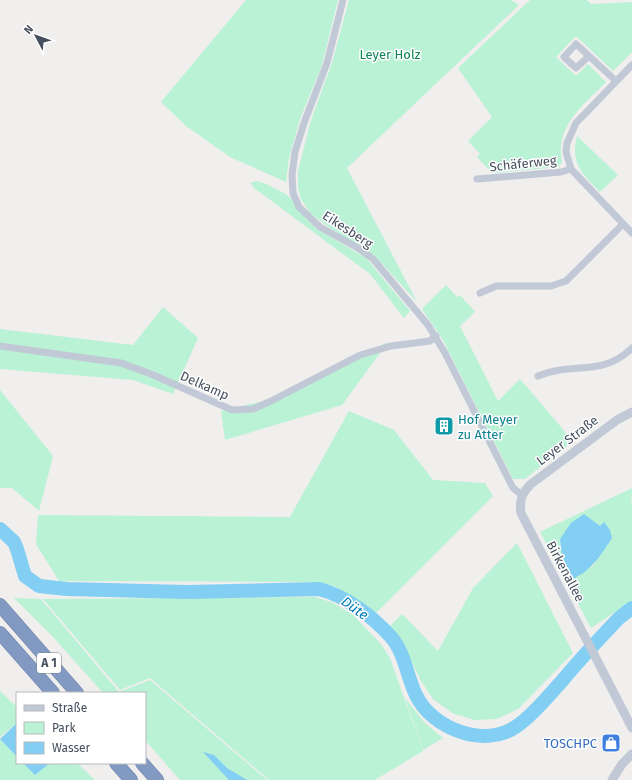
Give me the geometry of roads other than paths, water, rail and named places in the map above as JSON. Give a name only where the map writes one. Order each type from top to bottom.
[{"type":"highway","name":"A 1","points":[[0,605],[22,632],[76,692]]},
{"type":"highway","name":"A 1","points":[[0,633],[52,692]]},
{"type":"highway","points":[[117,764],[131,780]]},
{"type":"highway","points":[[143,764],[157,780]]},
{"type":"street","name":"Eikesberg","points":[[343,0],[327,63],[304,123],[295,152],[292,175],[292,193],[299,206],[320,227],[358,248],[373,260],[436,336],[513,488],[522,494]]},
{"type":"street","points":[[589,56],[576,68],[564,57],[576,44],[589,56],[616,81]]},
{"type":"street","points":[[632,64],[576,123],[570,133],[566,152],[571,169],[632,233]]},
{"type":"street","name":"Schäferweg","points":[[477,179],[561,172],[571,169]]},
{"type":"street","points":[[480,294],[496,286],[551,286],[566,281],[623,224]]},
{"type":"street","name":"Delkamp","points":[[0,346],[122,363],[152,374],[232,410],[252,409],[271,401],[360,355],[391,346],[430,341],[436,336]]},
{"type":"street","points":[[538,376],[551,370],[606,365],[619,359],[632,348]]},
{"type":"street","name":"Leyer Straße","points":[[522,494],[531,484],[617,420],[632,412]]},
{"type":"street","name":"Birkenallee","points":[[522,494],[519,504],[521,513],[632,728]]},
{"type":"street","points":[[612,780],[622,764],[632,754]]},
{"type":"water","points":[[584,514],[600,526],[604,522],[610,530],[612,538],[591,567],[573,579],[562,557],[560,539],[571,523]]},
{"type":"water","points":[[16,724],[16,756],[0,739]]},
{"type":"water","points":[[203,752],[214,755],[227,768],[247,780],[229,780]]},
{"type":"water","points":[[24,764],[49,764],[35,775]]},
{"type":"waterway","name":"Düte","points":[[0,529],[14,542],[25,576],[39,586],[67,589],[187,592],[319,589],[339,596],[367,614],[396,643],[400,650],[416,695],[424,707],[434,717],[447,726],[460,732],[475,735],[490,736],[504,733],[517,726],[541,705],[619,618],[632,608]]},
{"type":"place","name":"Hof Meyer zu Atter","points":[[444,426]]},
{"type":"place","name":"TOSCHPC","points":[[611,743]]},
{"type":"park label","name":"Leyer Holz","points":[[390,54]]}]
